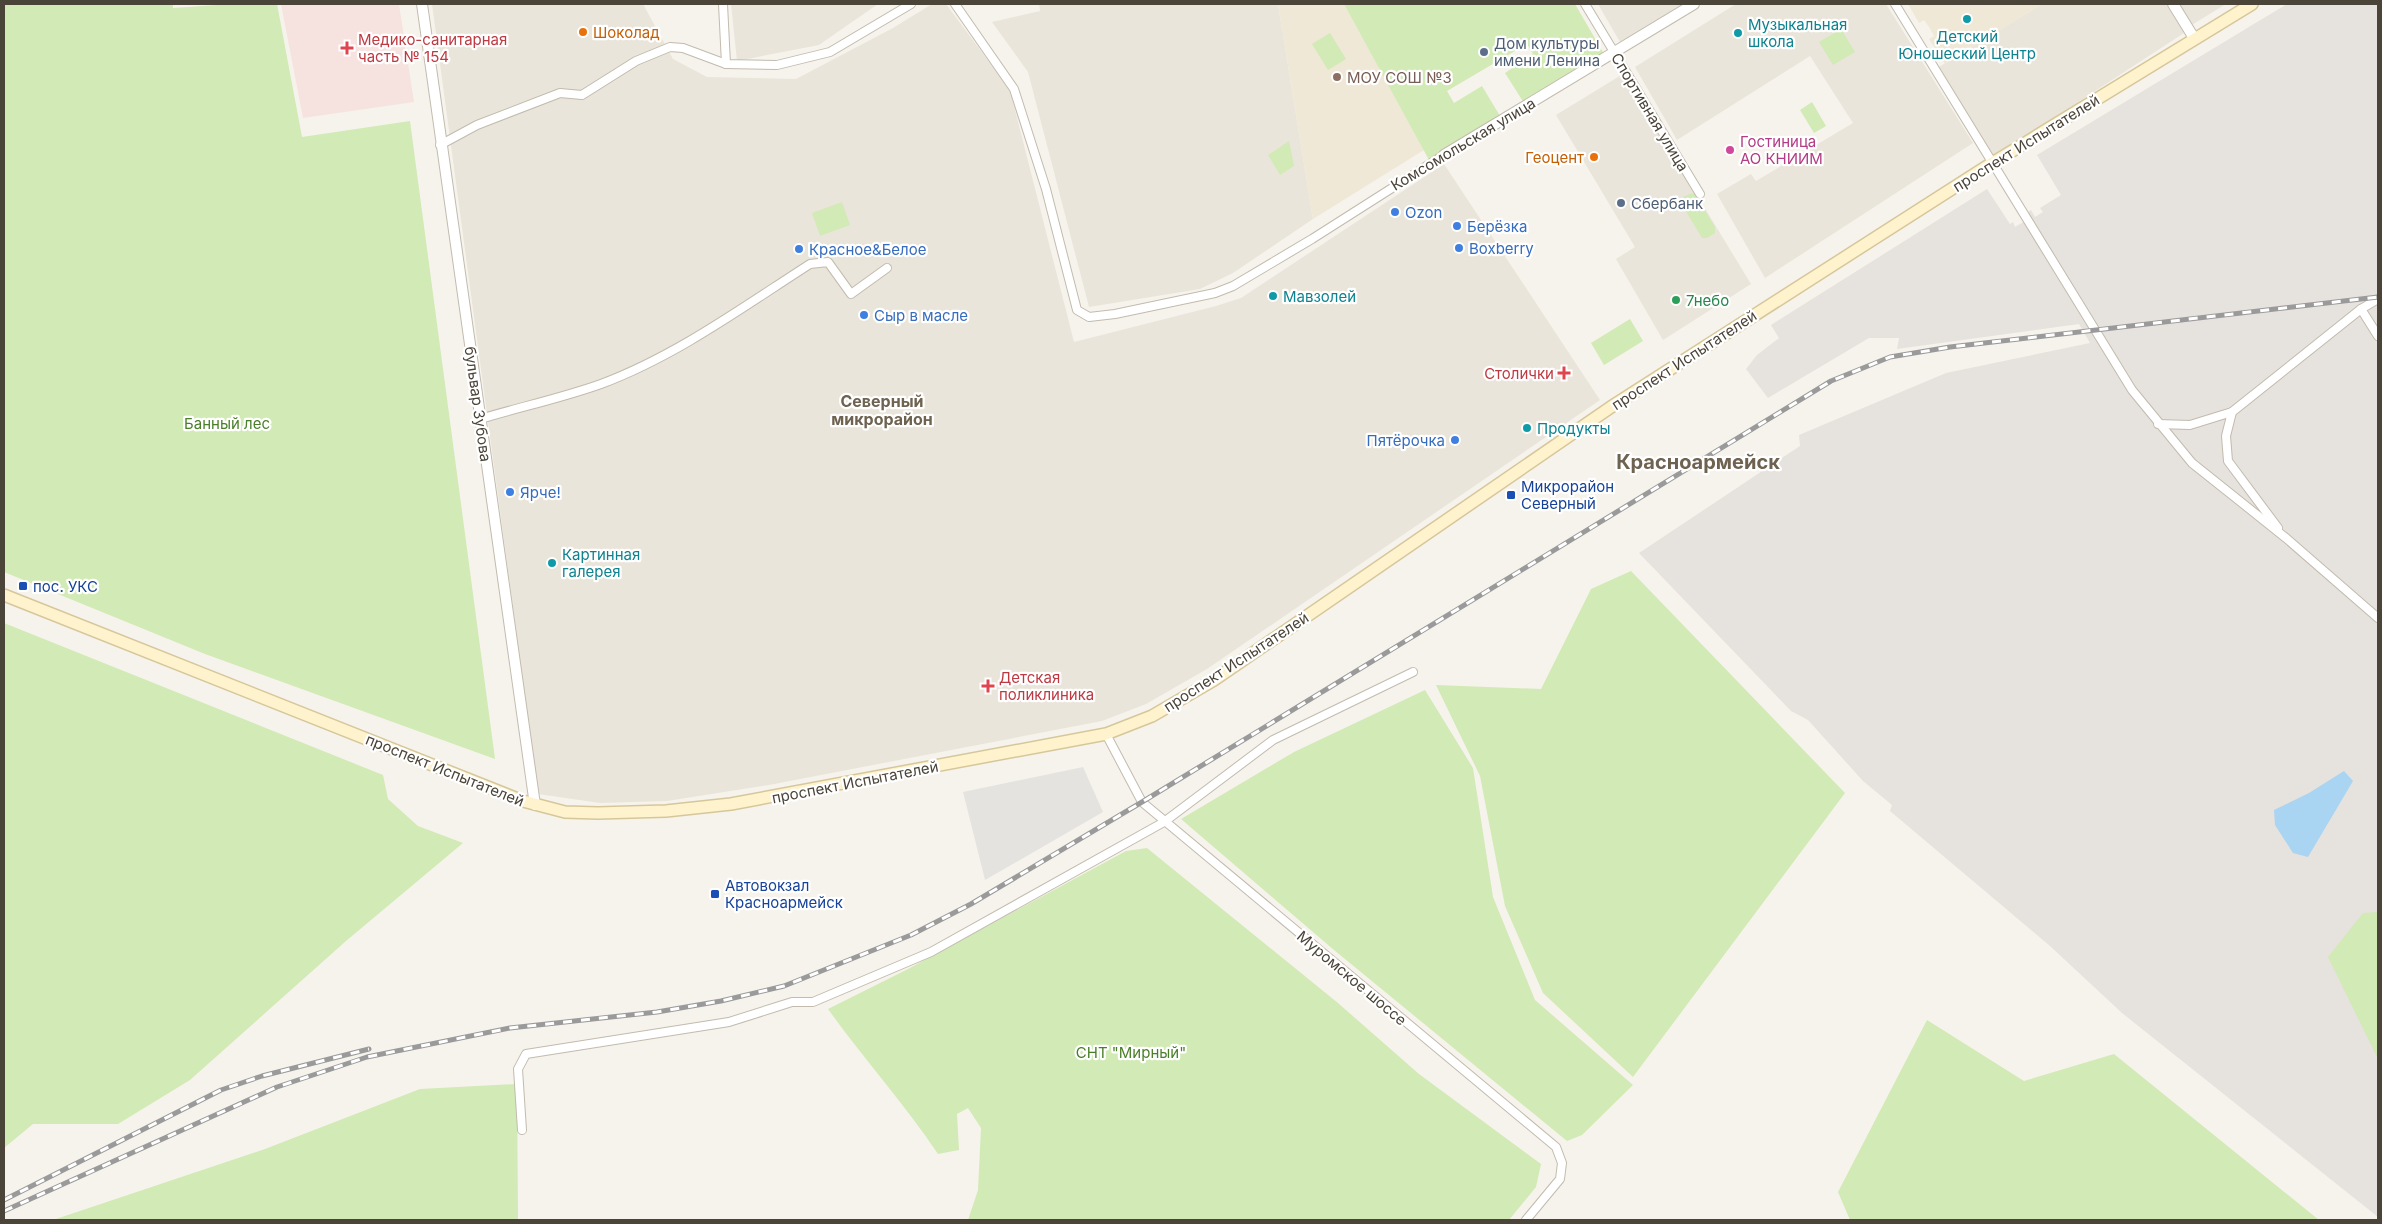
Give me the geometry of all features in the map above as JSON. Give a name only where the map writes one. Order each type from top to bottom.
[{"type":"main road","name":"проспект Испытателей","points":[[4,594],[535,805],[565,812],[666,811],[731,804],[1106,734],[1152,716],[1214,680],[1612,408],[1994,162],[2252,4]]},
{"type":"street","name":"бульвар Зубова","points":[[422,4],[440,145],[535,805]]},
{"type":"street","points":[[723,4],[726,64]]},
{"type":"street","points":[[440,145],[477,125],[560,94],[582,95],[636,61],[670,47],[683,48],[726,64],[777,66],[830,52],[912,4]]},
{"type":"street","name":"Комсомольская улица","points":[[955,4],[1014,89],[1048,195],[1077,310],[1089,317],[1115,314],[1215,292],[1233,286],[1444,155],[1694,4]]},
{"type":"street","name":"Спортивная улица","points":[[1585,4],[1700,194]]},
{"type":"street","points":[[1895,4],[1994,162],[2132,390],[2158,424],[2192,463],[2286,538],[2378,618]]},
{"type":"street","points":[[2174,4],[2194,38]]},
{"type":"street","points":[[480,419],[601,384],[697,336],[810,264],[828,262],[851,294],[887,268]]},
{"type":"street","points":[[2158,424],[2190,425],[2232,412],[2361,309],[2378,299]]},
{"type":"street","points":[[2361,309],[2378,336]]},
{"type":"street","points":[[2232,412],[2226,436],[2228,460],[2286,538]]},
{"type":"street","points":[[522,1130],[518,1069],[526,1054],[729,1022],[792,1002],[813,1002],[932,952],[1164,822],[1273,740],[1413,672]]},
{"type":"street","name":"Муромское шоссе","points":[[1106,734],[1142,802],[1556,1147],[1562,1163],[1560,1179],[1526,1220]]},
{"type":"shaded area","name":"Медико-санитарная часть № 154","points":[[281,4],[399,4],[414,102],[303,118]]},
{"type":"shaded area","points":[[432,4],[643,4],[673,59],[707,77],[796,79],[893,28],[932,4],[946,4],[1010,90],[1074,342],[1241,298],[1444,164],[1600,400],[1207,669],[1146,704],[1102,721],[769,785],[667,801],[600,803],[538,794]]},
{"type":"shaded area","points":[[731,4],[878,4],[819,45],[737,61]]},
{"type":"shaded area","points":[[1039,4],[1278,4],[1313,219],[1233,273],[1200,289],[1089,307],[1028,72],[992,22],[1040,11]]},
{"type":"shaded area","name":"МОУ СОШ №3","points":[[1278,4],[1344,4],[1424,150],[1313,219]]},
{"type":"shaded area","points":[[1598,4],[1684,4],[1620,42]]},
{"type":"shaded area","points":[[1736,4],[1886,4],[1973,143],[1765,278],[1717,194],[1751,174],[1756,181],[1853,123],[1810,56],[1677,140],[1635,67]]},
{"type":"shaded area","points":[[1908,4],[2042,4],[1945,64],[1929,39],[1934,36],[1929,27],[1924,20],[1919,23]]},
{"type":"shaded area","points":[[2042,4],[2166,4],[2184,33],[1994,157],[1939,67]]},
{"type":"shaded area","points":[[2177,4],[2226,4],[2190,26]]},
{"type":"shaded area","points":[[2287,4],[2378,4],[2378,1217],[2122,1013],[2050,946],[1890,811],[1892,805],[1863,781],[1808,720],[1791,711],[1639,553],[1800,446],[1799,435],[1946,373],[2090,343],[2079,324],[1897,349],[1899,338],[1869,338],[1768,398],[1746,369],[1757,355],[1779,338],[1771,325],[1987,189],[2010,224],[2013,222],[2015,227],[2025,221],[2022,216],[2031,210],[2035,217],[2043,212],[2040,208],[2061,195],[2037,155]]},
{"type":"shaded area","points":[[1623,74],[1751,284],[1663,340],[1616,259],[1635,247],[1556,115]]},
{"type":"shaded area","points":[[1083,767],[1103,812],[985,880],[963,792]]},
{"type":"green space","name":"Банный лес","points":[[4,4],[173,4],[173,8],[232,4],[277,4],[302,137],[410,121],[495,759],[205,654],[4,572]]},
{"type":"green space","points":[[1344,4],[1575,4],[1604,54],[1524,103],[1505,73],[1533,54],[1527,44],[1447,91],[1454,103],[1482,86],[1500,116],[1429,160]]},
{"type":"green space","points":[[1841,29],[1855,52],[1833,65],[1819,42]]},
{"type":"green space","points":[[1330,33],[1346,59],[1328,70],[1312,44]]},
{"type":"green space","points":[[1812,102],[1826,126],[1814,133],[1800,110]]},
{"type":"green space","points":[[1289,141],[1294,166],[1280,175],[1268,155]]},
{"type":"green space","points":[[1692,193],[1695,194],[1715,227],[1715,233],[1707,238],[1702,238],[1681,203],[1683,197]]},
{"type":"green space","points":[[842,202],[850,225],[820,236],[812,213]]},
{"type":"green space","points":[[1630,319],[1643,341],[1604,365],[1591,343]]},
{"type":"green space","points":[[1631,571],[1845,793],[1633,1077],[1543,993],[1505,906],[1480,776],[1436,685],[1541,689],[1591,589]]},
{"type":"green space","points":[[4,623],[383,775],[388,799],[418,826],[463,843],[346,941],[190,1080],[118,1124],[33,1124],[4,1148]]},
{"type":"green space","points":[[1425,690],[1473,768],[1493,897],[1535,1000],[1633,1085],[1582,1135],[1567,1141],[1334,950],[1181,819],[1294,752]]},
{"type":"green space","name":"СНТ \"Мирный\"","points":[[1147,848],[1338,1003],[1419,1074],[1541,1164],[1536,1187],[1509,1220],[968,1220],[978,1190],[981,1128],[968,1108],[957,1114],[959,1150],[938,1154],[828,1009],[908,969],[1126,851]]},
{"type":"green space","points":[[2378,912],[2378,1059],[2328,957],[2363,913]]},
{"type":"green space","points":[[1927,1020],[2024,1081],[2114,1054],[2319,1220],[1850,1220],[1838,1192]]},
{"type":"green space","points":[[517,1084],[518,1220],[53,1220],[265,1149],[420,1089]]},
{"type":"water","points":[[2344,771],[2353,781],[2308,857],[2293,853],[2275,825],[2274,810],[2309,793]]},
{"type":"railway","points":[[4,1211],[277,1087],[367,1057],[510,1028],[657,1012],[721,1001],[784,986],[911,935],[971,904],[1142,802],[1831,381],[1890,357],[1950,347],[2378,297]]},
{"type":"railway","points":[[4,1200],[221,1090],[262,1076],[369,1049]]},
{"type":"place","name":"Детский Юношеский Центр","points":[[1967,19]]},
{"type":"place","name":"Шоколад","points":[[583,32]]},
{"type":"place","name":"Музыкальная школа","points":[[1738,33]]},
{"type":"place","name":"Медико-санитарная часть № 154","points":[[347,48]]},
{"type":"place","name":"Дом культуры имени Ленина","points":[[1484,52]]},
{"type":"place","name":"МОУ СОШ №3","points":[[1337,77]]},
{"type":"place","name":"Гостиница АО КНИИМ","points":[[1730,150]]},
{"type":"place","name":"Геоцент","points":[[1594,157]]},
{"type":"place","name":"Сбербанк","points":[[1621,203]]},
{"type":"place","name":"Ozon","points":[[1395,212]]},
{"type":"place","name":"Берёзка","points":[[1457,226]]},
{"type":"place","name":"Boxberry","points":[[1459,248]]},
{"type":"place","name":"Красное&Белое","points":[[799,249]]},
{"type":"place","name":"Мавзолей","points":[[1273,296]]},
{"type":"place","name":"7небо","points":[[1676,300]]},
{"type":"place","name":"Сыр в масле","points":[[864,315]]},
{"type":"place","name":"Столички","points":[[1564,373]]},
{"type":"place","name":"Продукты","points":[[1527,428]]},
{"type":"place","name":"Пятёрочка","points":[[1455,440]]},
{"type":"place","name":"Ярче!","points":[[510,492]]},
{"type":"place","name":"Микрорайон Северный","points":[[1511,495]]},
{"type":"place","name":"Картинная галерея","points":[[552,563]]},
{"type":"place","name":"пос. УКС","points":[[23,586]]},
{"type":"place","name":"Детская поликлиника","points":[[988,686]]},
{"type":"place","name":"Автовокзал Красноармейск","points":[[715,894]]},
{"type":"district","name":"Северный микрорайон","points":[[882,410]]},
{"type":"district","name":"Красноармейск","points":[[1698,462]]}]
